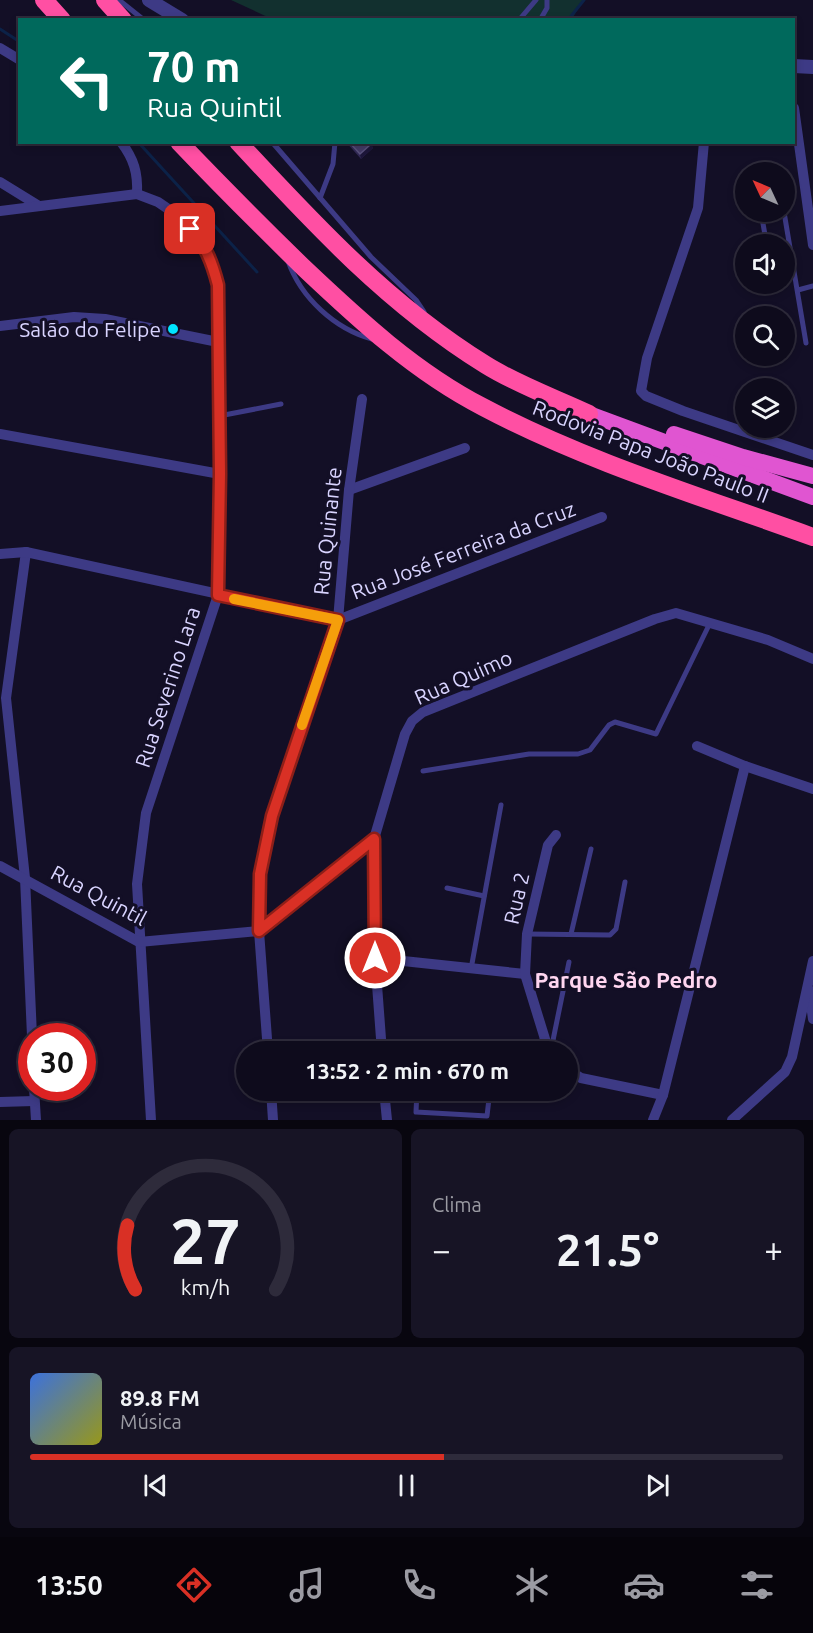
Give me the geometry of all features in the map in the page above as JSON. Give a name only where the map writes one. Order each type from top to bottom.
[{"type":"highway","points":[[44,0],[60,18]]},
{"type":"highway","points":[[105,0],[121,18]]},
{"type":"highway","name":"Rodovia Papa João Paulo II","points":[[181,144],[358,320],[389,345],[481,407],[563,446],[813,537]]},
{"type":"highway","name":"Rodovia Papa João Paulo II","points":[[240,144],[341,250],[404,308],[487,366],[590,414]]},
{"type":"highway","points":[[590,414],[624,417],[743,457],[813,476]]},
{"type":"highway","points":[[590,414],[813,497]]},
{"type":"street","points":[[149,0],[179,18]]},
{"type":"street","points":[[0,48],[18,59]]},
{"type":"street","points":[[795,66],[813,67]]},
{"type":"street","points":[[795,115],[813,245]]},
{"type":"street","points":[[0,211],[137,194],[138,178],[132,157],[122,144]]},
{"type":"street","points":[[704,144],[698,208],[647,358],[640,384],[641,391],[646,396],[813,455]]},
{"type":"street","points":[[0,182],[39,206]]},
{"type":"street","name":"Rua Severino Lara","points":[[137,194],[158,202],[177,215],[202,243],[212,261],[218,285],[220,474],[218,595],[146,813],[137,884],[151,1120]]},
{"type":"street","points":[[0,326],[74,317],[105,320],[218,342]]},
{"type":"street","name":"Rua Quinante","points":[[267,1041],[259,931],[260,874],[272,816],[338,620],[349,490],[362,399]]},
{"type":"street","points":[[0,434],[220,474]]},
{"type":"street","points":[[349,490],[465,448]]},
{"type":"street","name":"Rua José Ferreira da Cruz","points":[[338,620],[602,517]]},
{"type":"street","points":[[26,552],[6,698],[25,878],[31,1023]]},
{"type":"street","points":[[0,554],[26,552],[338,620]]},
{"type":"street","name":"Rua Quimo","points":[[381,1041],[375,958],[374,839],[405,734],[412,721],[423,712],[655,619],[676,613],[710,622]]},
{"type":"street","points":[[710,622],[768,640],[813,659]]},
{"type":"street","points":[[698,746],[745,766],[813,789]]},
{"type":"street","points":[[653,1120],[663,1095],[745,766]]},
{"type":"street","name":"Rua 2","points":[[545,1040],[525,974],[527,934],[548,844],[556,835]]},
{"type":"street","points":[[259,931],[374,839]]},
{"type":"street","name":"Rua Quintil","points":[[0,866],[139,942],[259,931]]},
{"type":"street","points":[[375,958],[525,974]]},
{"type":"street","points":[[732,1120],[785,1072],[792,1057],[813,961]]},
{"type":"street","points":[[808,977],[813,1019]]},
{"type":"street","points":[[578,1076],[663,1095]]},
{"type":"street","points":[[0,1102],[34,1101],[36,1120]]},
{"type":"street","points":[[272,1101],[273,1120]]},
{"type":"street","points":[[385,1101],[387,1120]]},
{"type":"lane","points":[[119,0],[142,18]]},
{"type":"lane","points":[[521,18],[536,0]]},
{"type":"lane","points":[[541,18],[548,8],[547,0]]},
{"type":"lane","name":"Rodovia Papa João Paulo II","points":[[274,144],[371,257],[416,300],[436,331]]},
{"type":"lane","points":[[320,198],[333,164],[335,144]]},
{"type":"lane","points":[[786,222],[806,343]]},
{"type":"lane","points":[[798,290],[813,286]]},
{"type":"lane","points":[[219,416],[281,404]]},
{"type":"lane","points":[[423,771],[529,754],[578,753],[590,750],[609,725],[615,722],[656,734],[710,622]]},
{"type":"lane","points":[[471,969],[501,805]]},
{"type":"lane","points":[[571,934],[591,849]]},
{"type":"lane","points":[[527,934],[609,935],[616,929],[625,882]]},
{"type":"lane","points":[[447,888],[484,896]]},
{"type":"lane","points":[[552,1041],[570,962]]},
{"type":"lane","points":[[416,1101],[416,1112],[487,1116],[489,1101]]},
{"type":"green space","points":[[231,0],[584,0],[572,18],[270,18]]},
{"type":"building","points":[[351,144],[371,144],[360,154]]},
{"type":"waterway","points":[[570,18],[584,0]]},
{"type":"waterway","points":[[0,29],[18,41]]},
{"type":"waterway","points":[[140,144],[257,272]]},
{"type":"slow traffic","points":[[234,599],[338,620],[302,725]]},
{"type":"place","name":"Salão do Felipe","points":[[173,329]]},
{"type":"district","name":"Parque São Pedro","points":[[626,979]]},
{"type":"route","points":[[190,229],[202,243],[212,261],[218,285],[220,474],[218,595],[338,620],[272,816],[260,874],[259,931],[374,839],[375,958]]}]
